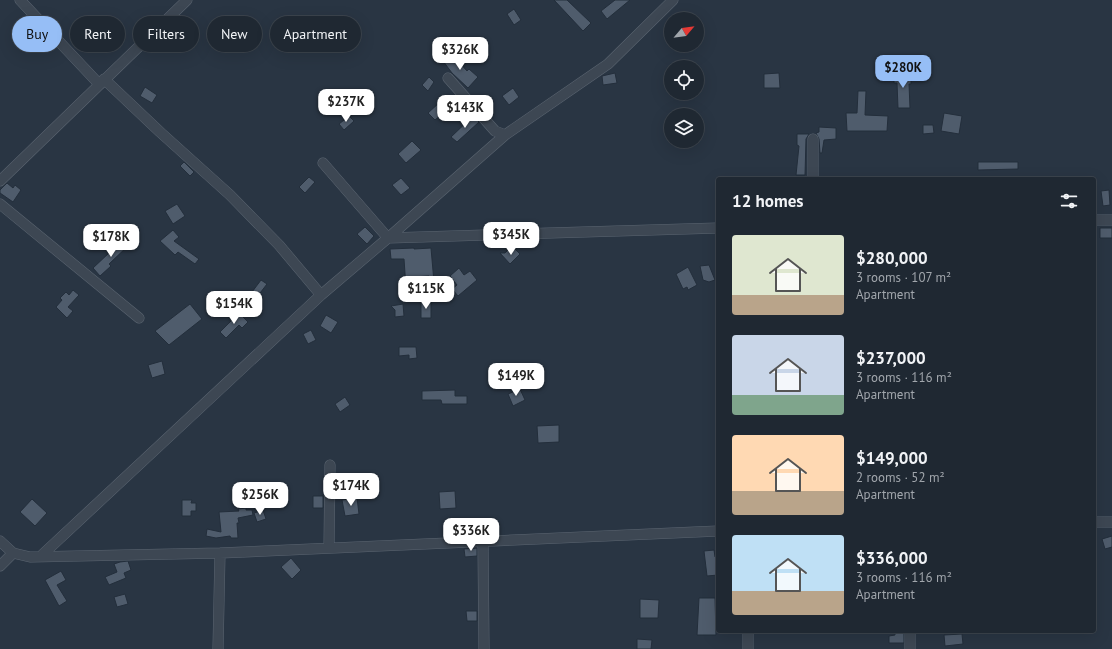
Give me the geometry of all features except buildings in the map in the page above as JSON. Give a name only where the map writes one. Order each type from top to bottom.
[{"type":"street","points":[[20,0],[102,81],[230,195],[279,245],[321,295]]},
{"type":"street","points":[[0,181],[187,0]]},
{"type":"street","points":[[42,555],[321,295],[505,136],[608,64],[673,0]]},
{"type":"street","points":[[448,78],[495,131],[505,136]]},
{"type":"street","points":[[813,139],[813,177]]},
{"type":"street","points":[[323,163],[388,238]]},
{"type":"street","points":[[0,204],[139,318]]},
{"type":"street","points":[[1096,220],[1112,220]]},
{"type":"street","points":[[388,238],[716,228]]},
{"type":"street","points":[[329,548],[330,465]]},
{"type":"street","points":[[1096,522],[1112,522]]},
{"type":"street","points":[[0,541],[13,553],[23,556],[220,553],[716,531]]},
{"type":"street","points":[[482,541],[484,649]]},
{"type":"street","points":[[0,566],[13,553]]},
{"type":"street","points":[[218,649],[220,553]]},
{"type":"street","points":[[748,633],[748,649]]},
{"type":"street","points":[[910,633],[910,649]]}]
